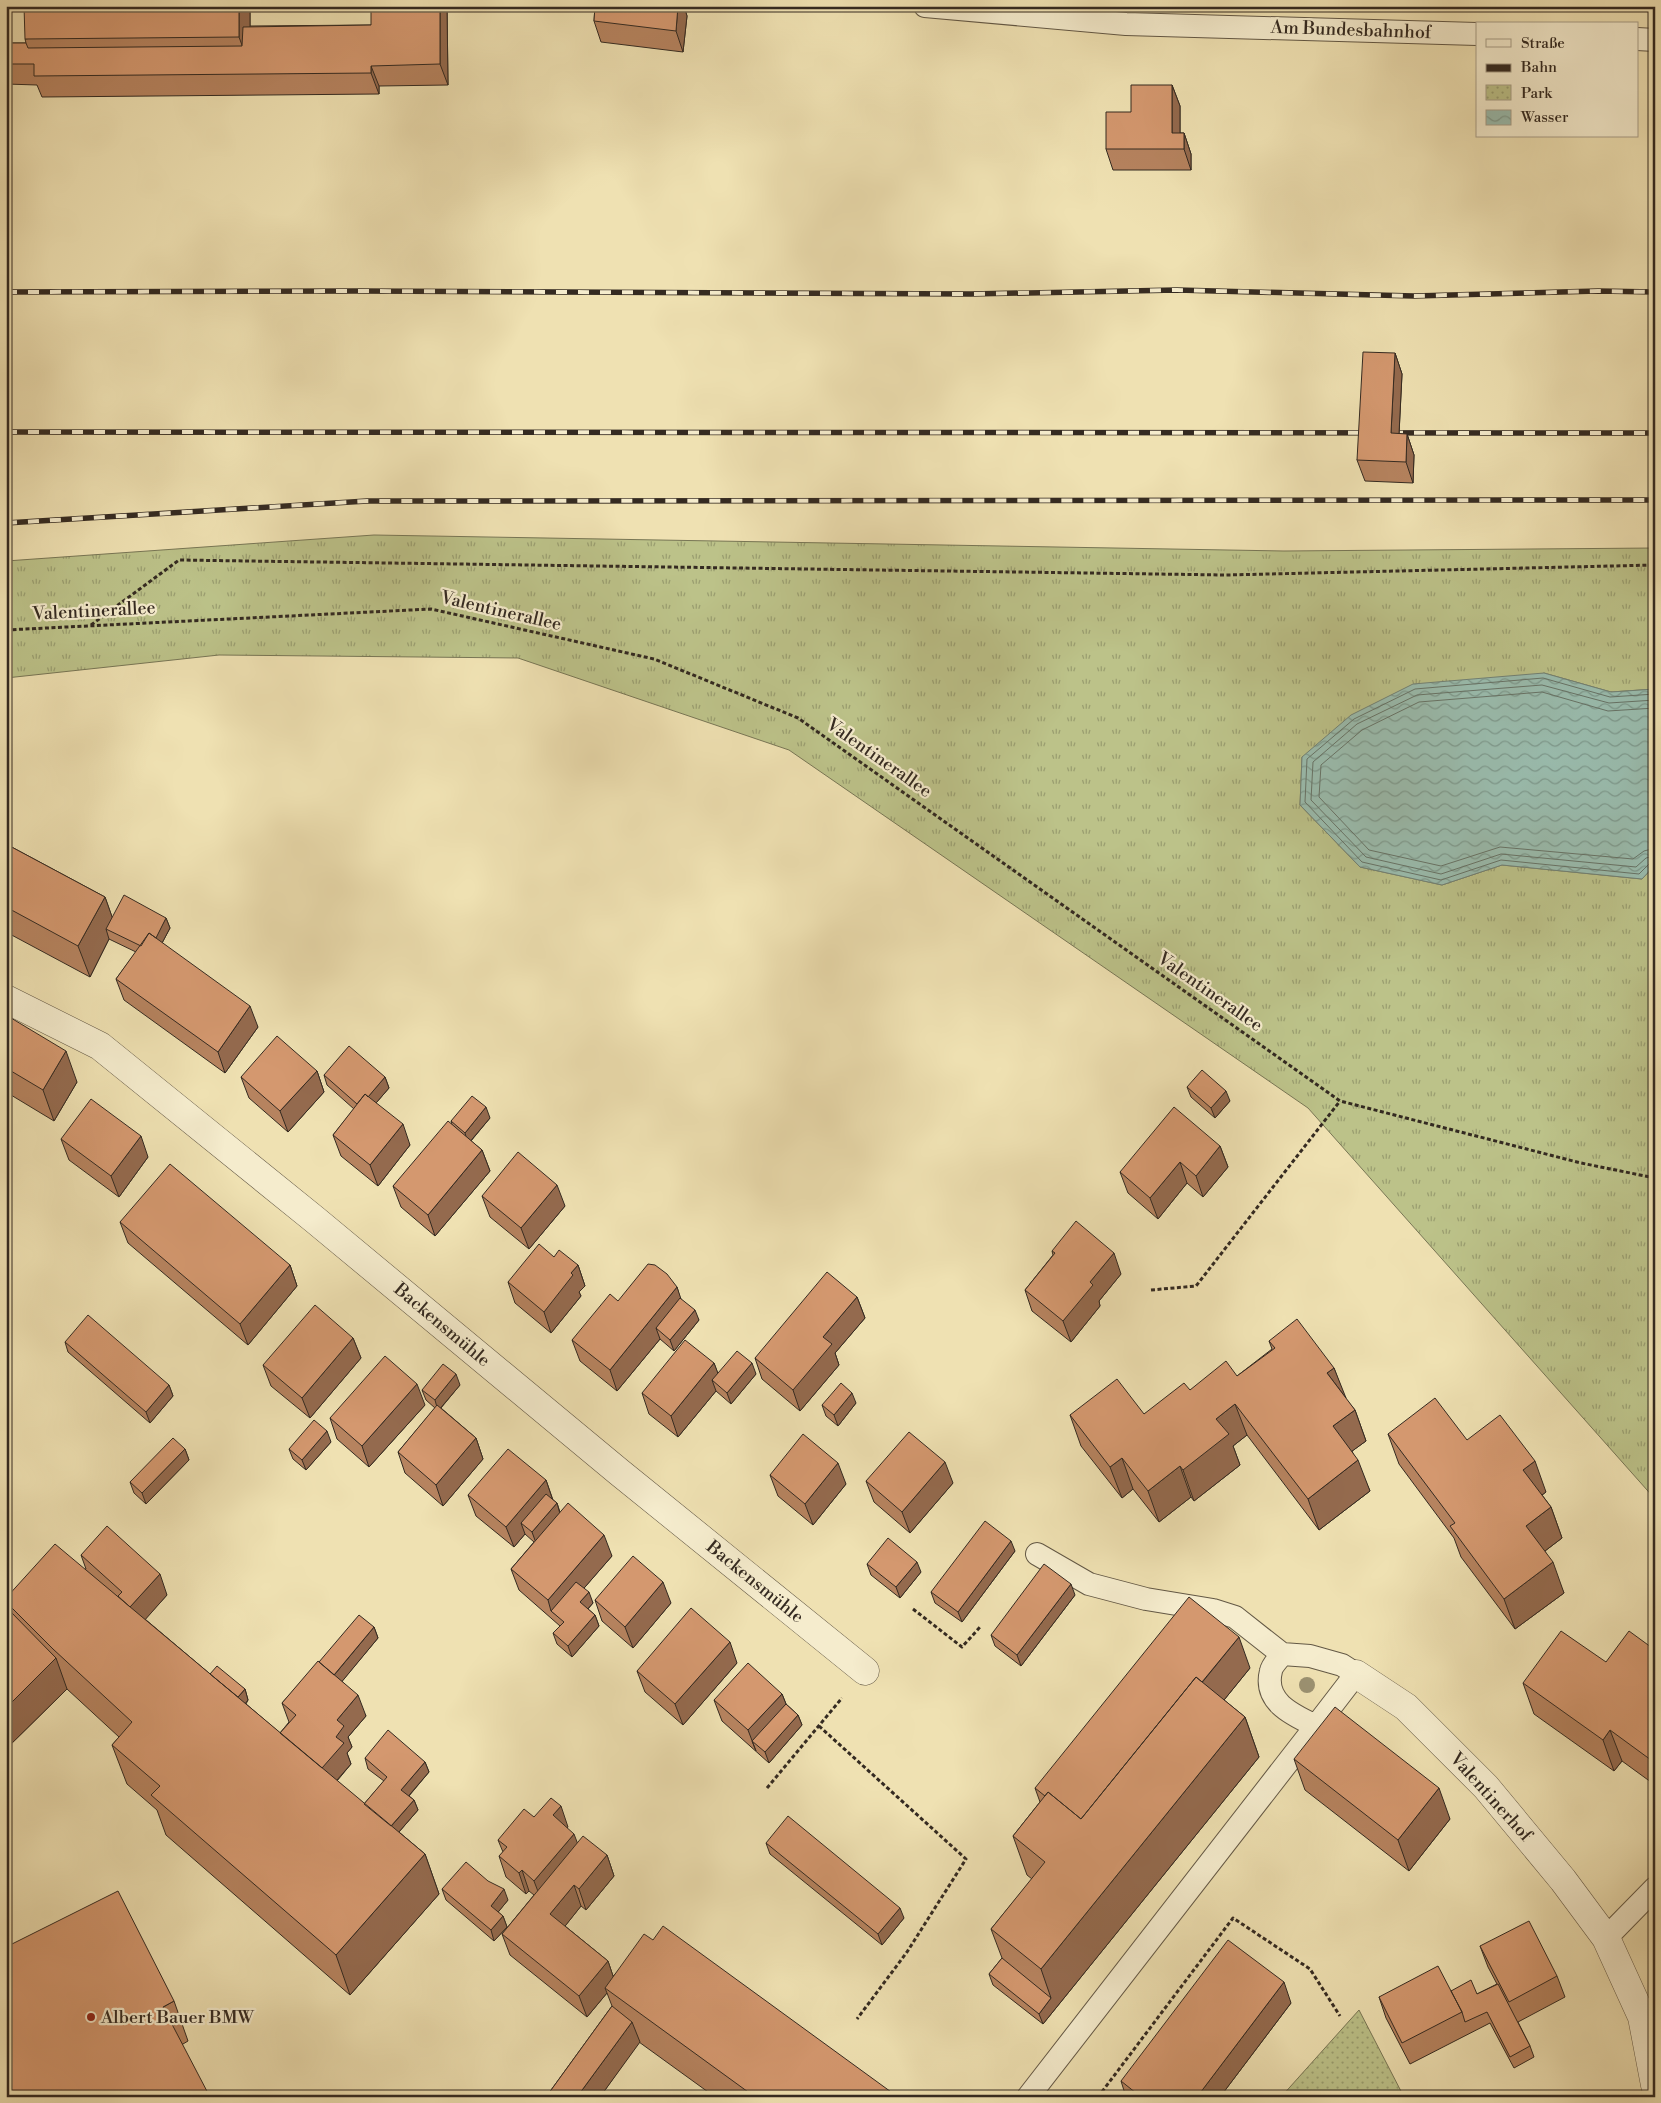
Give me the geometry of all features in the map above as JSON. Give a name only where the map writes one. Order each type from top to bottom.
[{"type":"street","name":"Backensmühle","points":[[6,999],[100,1046],[314,1219],[619,1472],[865,1671]]},
{"type":"street","name":"Valentinerhof","points":[[1356,1674],[1406,1708],[1486,1787],[1563,1880],[1606,1938],[1642,2018],[1655,2085]]},
{"type":"lane","name":"Am Bundesbahnhof","points":[[925,6],[1126,24],[1476,34]]},
{"type":"lane","points":[[1638,39],[1655,40]]},
{"type":"lane","points":[[1028,2097],[1356,1674],[1342,1666],[1310,1656],[1282,1654],[1235,1617],[1212,1610],[1146,1599],[1089,1584],[1037,1554]]},
{"type":"lane","points":[[1282,1654],[1271,1670],[1271,1694],[1286,1712],[1316,1726]]},
{"type":"lane","points":[[1606,1938],[1655,1888]]},
{"type":"path","points":[[91,625],[179,560],[1226,575],[1655,565]]},
{"type":"path","name":"Valentinerallee","points":[[6,630],[430,609],[654,659],[798,718],[1340,1101],[1581,1163],[1655,1178]]},
{"type":"path","points":[[1152,1290],[1196,1286],[1340,1101]]},
{"type":"path","points":[[913,1609],[962,1647],[981,1626]]},
{"type":"path","points":[[767,1788],[865,1671]]},
{"type":"path","points":[[819,1726],[966,1859],[907,1952],[857,2019]]},
{"type":"path","points":[[1098,2097],[1233,1918],[1310,1969],[1340,2016]]},
{"type":"green space","points":[[374,535],[1284,551],[1655,548],[1655,689],[1611,692],[1544,673],[1302,757],[1300,805],[1360,867],[1442,885],[1502,865],[1642,879],[1655,865],[1655,1499],[1308,1108],[789,750],[518,658],[219,655],[6,678],[6,561]]},
{"type":"green space","points":[[1359,2010],[1404,2097],[1281,2097]]},
{"type":"water","points":[[1544,673],[1611,692],[1655,689],[1655,865],[1642,879],[1502,865],[1442,885],[1360,867],[1300,805],[1302,757],[1351,715],[1413,684]]},
{"type":"building","points":[[24,6],[239,6],[239,37],[25,39]]},
{"type":"building","points":[[371,6],[440,6],[440,64],[371,66],[371,73],[34,76],[34,64],[6,64],[6,43],[26,43],[28,48],[242,46],[243,27],[371,25]]},
{"type":"building","points":[[595,6],[678,6],[676,31],[594,21]]},
{"type":"building","points":[[1131,85],[1172,85],[1172,133],[1184,133],[1184,149],[1106,149],[1106,112],[1131,112]]},
{"type":"building","points":[[1363,352],[1395,353],[1391,433],[1407,434],[1406,462],[1357,460]]},
{"type":"building","points":[[6,844],[105,897],[78,946],[6,907]]},
{"type":"building","points":[[124,895],[166,918],[156,938],[149,933],[141,946],[106,929]]},
{"type":"building","points":[[149,933],[250,1006],[218,1052],[116,979]]},
{"type":"building","points":[[6,1015],[66,1051],[43,1090],[6,1068]]},
{"type":"building","points":[[277,1036],[317,1071],[280,1111],[241,1077]]},
{"type":"building","points":[[349,1046],[385,1077],[368,1097],[365,1094],[357,1104],[324,1075]]},
{"type":"building","points":[[1202,1070],[1226,1091],[1211,1108],[1187,1087]]},
{"type":"building","points":[[365,1094],[403,1124],[370,1165],[333,1135]]},
{"type":"building","points":[[472,1096],[486,1107],[465,1133],[451,1121]]},
{"type":"building","points":[[91,1099],[141,1136],[111,1176],[61,1139]]},
{"type":"building","points":[[1174,1107],[1220,1146],[1196,1176],[1180,1162],[1150,1198],[1120,1172]]},
{"type":"building","points":[[448,1121],[482,1150],[428,1215],[393,1186]]},
{"type":"building","points":[[518,1152],[557,1185],[521,1228],[482,1196]]},
{"type":"building","points":[[170,1164],[290,1265],[240,1324],[120,1222]]},
{"type":"building","points":[[1076,1221],[1114,1253],[1090,1282],[1093,1285],[1063,1321],[1025,1290],[1055,1253],[1052,1251]]},
{"type":"building","points":[[539,1244],[554,1257],[559,1250],[578,1265],[571,1273],[573,1275],[544,1312],[508,1282]]},
{"type":"building","points":[[648,1264],[655,1265],[667,1274],[677,1287],[610,1370],[572,1340],[610,1294],[618,1301]]},
{"type":"building","points":[[827,1272],[857,1297],[823,1337],[832,1344],[793,1390],[755,1358]]},
{"type":"building","points":[[680,1298],[695,1310],[670,1340],[656,1328]]},
{"type":"building","points":[[315,1305],[353,1338],[302,1398],[263,1365]]},
{"type":"building","points":[[88,1315],[169,1385],[146,1412],[65,1342]]},
{"type":"building","points":[[1297,1319],[1334,1368],[1327,1373],[1355,1410],[1333,1426],[1358,1460],[1308,1499],[1235,1404],[1216,1419],[1229,1434],[1183,1470],[1180,1466],[1148,1491],[1122,1458],[1110,1467],[1070,1415],[1117,1379],[1144,1414],[1184,1383],[1190,1390],[1226,1361],[1237,1376],[1275,1348],[1269,1341]]},
{"type":"building","points":[[685,1340],[714,1363],[671,1416],[642,1393]]},
{"type":"building","points":[[737,1351],[752,1363],[727,1393],[712,1380]]},
{"type":"building","points":[[385,1356],[417,1384],[362,1446],[330,1418]]},
{"type":"building","points":[[443,1364],[456,1374],[435,1400],[422,1390]]},
{"type":"building","points":[[841,1383],[852,1393],[834,1415],[822,1405]]},
{"type":"building","points":[[1435,1398],[1467,1440],[1500,1415],[1535,1461],[1523,1470],[1551,1507],[1526,1526],[1553,1562],[1504,1599],[1450,1526],[1455,1523],[1388,1434]]},
{"type":"building","points":[[437,1405],[476,1438],[436,1485],[398,1452]]},
{"type":"building","points":[[314,1420],[327,1431],[302,1460],[289,1449]]},
{"type":"building","points":[[909,1432],[945,1462],[902,1512],[866,1481]]},
{"type":"building","points":[[803,1434],[838,1463],[805,1504],[770,1475]]},
{"type":"building","points":[[173,1438],[185,1449],[142,1493],[130,1482]]},
{"type":"building","points":[[508,1449],[546,1480],[506,1527],[468,1495]]},
{"type":"building","points":[[546,1494],[557,1503],[532,1532],[521,1523]]},
{"type":"building","points":[[568,1503],[604,1535],[548,1600],[511,1569]]},
{"type":"building","points":[[985,1521],[1011,1541],[958,1612],[931,1592]]},
{"type":"building","points":[[107,1526],[160,1574],[130,1607],[118,1596],[122,1592],[81,1555]]},
{"type":"building","points":[[888,1538],[917,1562],[896,1587],[867,1564]]},
{"type":"building","points":[[55,1544],[425,1854],[336,1955],[151,1795],[160,1786],[112,1745],[132,1722],[53,1649],[6,1602],[6,1598]]},
{"type":"building","points":[[633,1556],[663,1582],[625,1627],[595,1600]]},
{"type":"building","points":[[1044,1564],[1071,1584],[1017,1655],[991,1635]]},
{"type":"building","points":[[576,1582],[589,1592],[580,1602],[595,1615],[568,1646],[553,1633],[564,1622],[551,1611]]},
{"type":"building","points":[[1189,1597],[1239,1637],[1202,1682],[1196,1677],[1081,1819],[1048,1792],[1045,1796],[1035,1788]]},
{"type":"building","points":[[691,1608],[730,1642],[675,1704],[637,1671]]},
{"type":"building","points":[[8,1609],[56,1658],[6,1708],[6,1611]]},
{"type":"building","points":[[359,1615],[374,1627],[334,1675],[319,1662]]},
{"type":"building","points":[[1561,1631],[1606,1662],[1629,1631],[1655,1650],[1655,1755],[1651,1760],[1610,1730],[1603,1740],[1523,1683]]},
{"type":"building","points":[[318,1661],[358,1695],[337,1720],[344,1726],[336,1737],[344,1743],[322,1768],[280,1733],[296,1715],[282,1703]]},
{"type":"building","points":[[748,1663],[782,1694],[748,1730],[714,1700]]},
{"type":"building","points":[[217,1666],[245,1689],[238,1697],[210,1674]]},
{"type":"building","points":[[1196,1677],[1245,1717],[1041,1969],[991,1929],[1045,1862],[1013,1836],[1048,1792],[1081,1819]]},
{"type":"building","points":[[786,1704],[798,1715],[765,1752],[752,1741]]},
{"type":"building","points":[[1335,1707],[1439,1788],[1398,1840],[1294,1759]]},
{"type":"building","points":[[388,1730],[425,1762],[401,1790],[414,1800],[391,1826],[364,1804],[387,1777],[365,1758]]},
{"type":"building","points":[[551,1798],[561,1806],[553,1815],[574,1834],[534,1881],[522,1870],[519,1873],[499,1856],[507,1847],[498,1840],[524,1809],[534,1817]]},
{"type":"building","points":[[788,1816],[900,1908],[878,1934],[766,1843]]},
{"type":"building","points":[[583,1836],[607,1855],[579,1889],[574,1885],[550,1914],[608,1961],[579,1996],[502,1934]]},
{"type":"building","points":[[466,1862],[488,1881],[504,1889],[491,1906],[503,1916],[491,1930],[442,1889]]},
{"type":"building","name":"Albert Bauer BMW","points":[[118,1891],[174,2001],[163,2007],[210,2097],[6,2097],[6,1947]]},
{"type":"building","points":[[1529,1921],[1557,1976],[1509,2002],[1480,1946]]},
{"type":"building","points":[[663,1926],[898,2097],[755,2097],[605,1988],[644,1934],[653,1940]]},
{"type":"building","points":[[1228,1940],[1284,1982],[1197,2097],[1141,2097],[1121,2081]]},
{"type":"building","points":[[1002,1958],[1051,1998],[1039,2014],[989,1974]]},
{"type":"building","points":[[1438,1966],[1462,2012],[1402,2043],[1379,1997]]},
{"type":"building","points":[[1471,1980],[1477,1994],[1498,1984],[1530,2046],[1510,2057],[1487,2012],[1465,2022],[1451,1991]]},
{"type":"building","points":[[612,2006],[632,2022],[577,2097],[546,2097]]},
{"type":"railway","points":[[6,292],[359,291],[971,294],[1177,290],[1414,296],[1598,291],[1655,292]]},
{"type":"railway","points":[[6,432],[1655,433]]},
{"type":"railway","points":[[6,523],[367,501],[1655,500]]},
{"type":"place","name":"Albert Bauer BMW","points":[[91,2017]]}]
